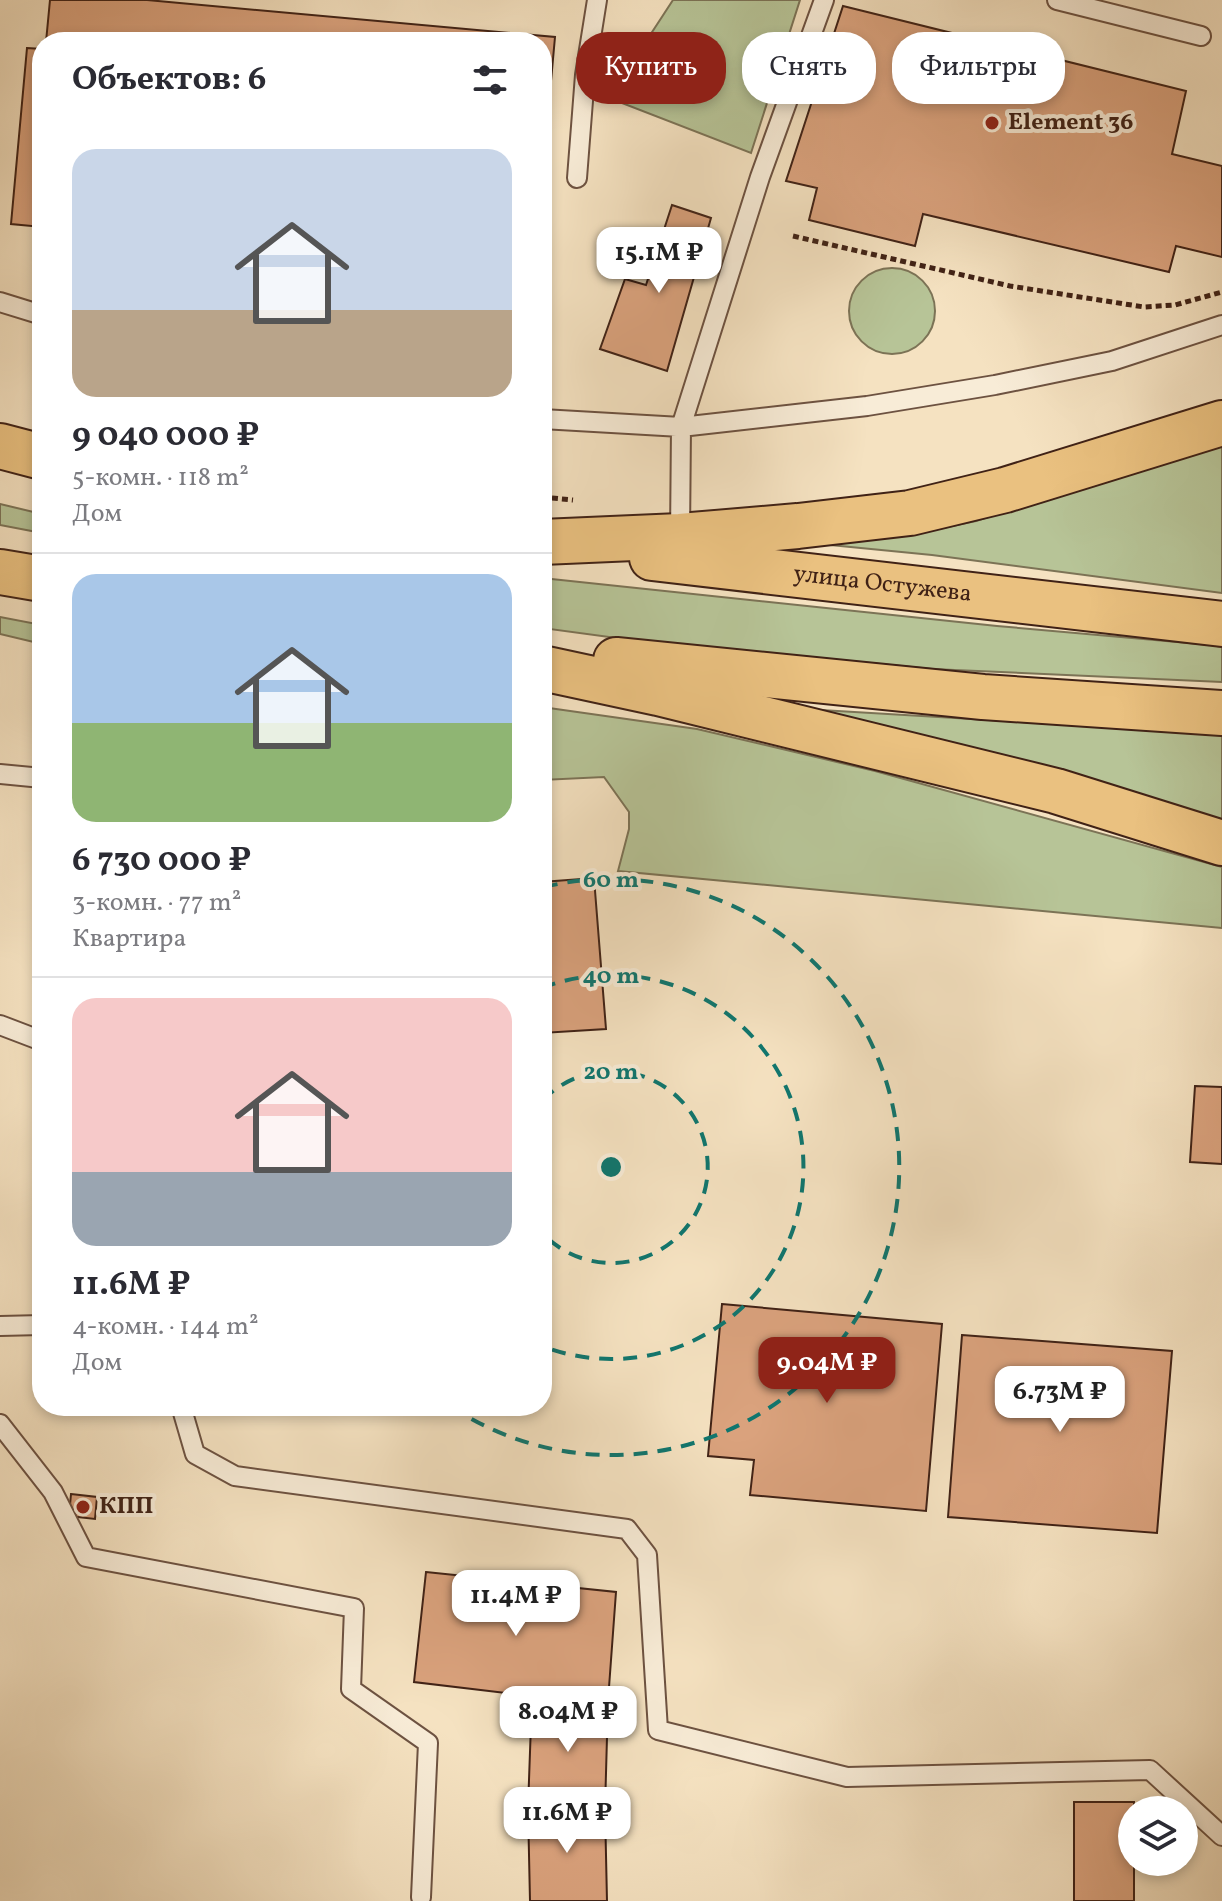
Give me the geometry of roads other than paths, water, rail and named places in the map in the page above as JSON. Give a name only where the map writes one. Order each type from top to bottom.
[{"type":"main road","points":[[552,542],[680,536],[910,513],[1005,490],[1222,423]]},
{"type":"main road","points":[[0,446],[32,454]]},
{"type":"main road","points":[[0,473],[32,478]]},
{"type":"main road","name":"улица Остужева","points":[[552,544],[1222,624]]},
{"type":"main road","points":[[0,572],[32,577]]},
{"type":"main road","points":[[552,655],[983,697],[1222,713]]},
{"type":"main road","points":[[552,670],[658,693],[1056,791],[1222,843]]},
{"type":"lane","points":[[577,178],[585,75],[597,0]]},
{"type":"lane","points":[[680,536],[681,427],[760,177],[824,0]]},
{"type":"lane","points":[[1057,0],[1201,36]]},
{"type":"lane","points":[[0,302],[32,312]]},
{"type":"lane","points":[[552,420],[681,427],[867,406],[995,385],[1112,361],[1222,325]]},
{"type":"lane","points":[[0,774],[32,777]]},
{"type":"lane","points":[[0,1025],[32,1037]]},
{"type":"lane","points":[[0,1326],[32,1325]]},
{"type":"lane","points":[[184,1416],[195,1454],[235,1476],[627,1529],[647,1555],[658,1730],[847,1777],[1150,1770],[1222,1836]]},
{"type":"lane","points":[[0,1424],[53,1492],[86,1557],[354,1608],[351,1689],[428,1743],[421,1897]]},
{"type":"place","name":"Element 36","points":[[992,123]]},
{"type":"place","name":"КПП","points":[[83,1507]]}]
